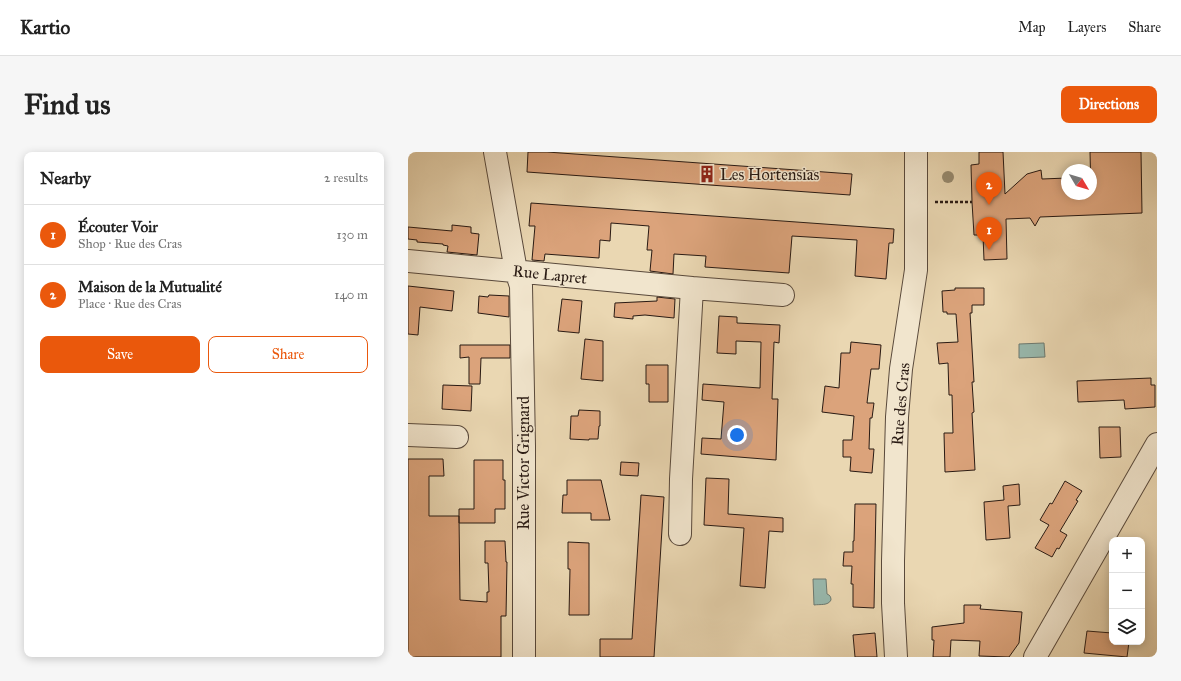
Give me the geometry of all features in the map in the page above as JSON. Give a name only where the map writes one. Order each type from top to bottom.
[{"type":"street","name":"Rue Victor Grignard","points":[[495,152],[516,271],[521,286],[524,430],[524,657]]},
{"type":"street","name":"Rue des Cras","points":[[896,657],[893,603],[893,561],[897,417],[916,270],[916,152]]},
{"type":"street","name":"Rue Lapret","points":[[408,261],[692,288],[783,295]]},
{"type":"street","points":[[680,534],[692,288]]},
{"type":"street","points":[[408,436],[457,437]]},
{"type":"street","points":[[1035,657],[1157,444]]},
{"type":"path","points":[[934,202],[972,202]]},
{"type":"water","points":[[1044,343],[1045,357],[1019,358],[1019,344]]},
{"type":"water","points":[[813,579],[826,579],[827,594],[831,597],[830,602],[814,605]]},
{"type":"building","name":"Les Hortensias","points":[[528,152],[547,152],[852,174],[850,195],[527,172]]},
{"type":"building","points":[[979,152],[1003,152],[1005,194],[1027,174],[1041,170],[1042,179],[1061,178],[1061,200],[1097,200],[1097,164],[1090,164],[1090,152],[1141,152],[1142,213],[1040,217],[1035,226],[1030,218],[1006,219],[1007,259],[984,260],[983,235],[974,235],[972,202],[971,165],[979,164]]},
{"type":"building","points":[[531,203],[894,229],[893,243],[889,243],[886,279],[855,276],[857,240],[792,236],[789,273],[705,267],[706,256],[674,254],[673,274],[650,271],[652,250],[647,250],[649,226],[611,223],[610,241],[600,240],[599,258],[545,254],[544,261],[532,260],[535,226],[529,226]]},
{"type":"building","points":[[452,225],[471,227],[471,233],[479,234],[477,255],[447,252],[448,246],[443,244],[417,242],[417,240],[408,239],[408,227],[452,231]]},
{"type":"building","points":[[408,286],[454,291],[452,311],[420,307],[418,335],[408,334]]},
{"type":"building","points":[[955,288],[984,288],[984,305],[972,305],[972,313],[970,313],[974,382],[972,382],[974,412],[972,413],[975,470],[945,472],[944,433],[953,433],[952,395],[949,395],[948,363],[939,364],[937,343],[958,342],[956,314],[947,314],[947,312],[943,312],[942,291],[955,290]]},
{"type":"building","points":[[489,295],[509,296],[509,317],[478,313],[479,296],[488,297]]},
{"type":"building","points":[[657,297],[675,299],[674,318],[645,315],[633,316],[633,319],[614,317],[615,303],[657,301]]},
{"type":"building","points":[[562,299],[582,301],[579,333],[558,331]]},
{"type":"building","points":[[719,316],[737,317],[737,323],[780,325],[779,343],[774,342],[772,399],[778,399],[776,460],[701,454],[702,438],[721,439],[724,402],[702,400],[703,384],[760,388],[761,342],[736,341],[736,354],[717,353]]},
{"type":"building","points":[[585,339],[603,341],[603,381],[581,379]]},
{"type":"building","points":[[851,342],[881,345],[879,369],[871,369],[867,403],[874,403],[872,418],[870,418],[869,449],[874,449],[872,473],[850,471],[851,457],[843,457],[843,440],[852,440],[854,416],[822,412],[825,386],[839,388],[841,353],[850,353]]},
{"type":"building","points":[[460,345],[510,345],[510,358],[481,358],[480,384],[469,384],[469,357],[460,358]]},
{"type":"building","points":[[646,365],[668,365],[668,402],[649,402],[649,384],[646,384]]},
{"type":"building","points":[[1151,378],[1151,385],[1155,385],[1155,407],[1125,409],[1124,400],[1078,402],[1077,381]]},
{"type":"building","points":[[443,385],[472,386],[471,411],[442,409]]},
{"type":"building","points":[[579,410],[600,411],[598,439],[570,439],[571,416],[578,416]]},
{"type":"building","points":[[1099,427],[1120,427],[1121,457],[1100,458]]},
{"type":"building","points":[[408,459],[443,459],[444,476],[429,476],[429,516],[459,516],[460,600],[487,602],[487,592],[489,592],[488,563],[485,563],[485,541],[505,541],[507,562],[506,616],[501,616],[501,657],[408,657]]},
{"type":"building","points":[[474,460],[503,460],[505,509],[495,509],[495,523],[459,523],[459,509],[474,509]]},
{"type":"building","points":[[621,462],[639,463],[638,476],[620,475]]},
{"type":"building","points":[[706,478],[729,479],[728,514],[783,518],[783,532],[769,531],[765,588],[740,586],[744,528],[704,525]]},
{"type":"building","points":[[567,480],[601,480],[610,520],[591,520],[591,513],[562,513],[563,495],[567,495]]},
{"type":"building","points":[[1065,481],[1082,491],[1076,500],[1078,501],[1060,531],[1067,535],[1059,549],[1057,548],[1052,557],[1035,548],[1049,525],[1040,520],[1050,503],[1052,504]]},
{"type":"building","points":[[1019,484],[1020,505],[1008,506],[1010,538],[986,540],[984,502],[1004,500],[1003,486]]},
{"type":"building","points":[[641,495],[664,497],[654,657],[600,657],[600,639],[632,639]]},
{"type":"building","points":[[855,504],[876,504],[874,608],[853,607],[853,584],[851,584],[852,566],[843,566],[844,552],[853,552]]},
{"type":"building","points":[[568,542],[589,543],[589,615],[569,615],[570,569],[568,569]]},
{"type":"building","points":[[964,605],[981,605],[980,609],[1022,612],[1019,643],[1009,657],[979,656],[980,641],[951,640],[950,657],[933,657],[934,640],[932,640],[932,627],[964,623]]},
{"type":"building","points":[[1087,631],[1109,633],[1109,645],[1129,645],[1127,657],[1084,653]]},
{"type":"building","points":[[875,633],[877,657],[855,657],[853,635]]},
{"type":"place","name":"Les Hortensias","points":[[707,174]]},
{"type":"place","name":"Maison de la Mutualité","points":[[989,205]]},
{"type":"place","name":"Écouter Voir","points":[[989,250]]}]
